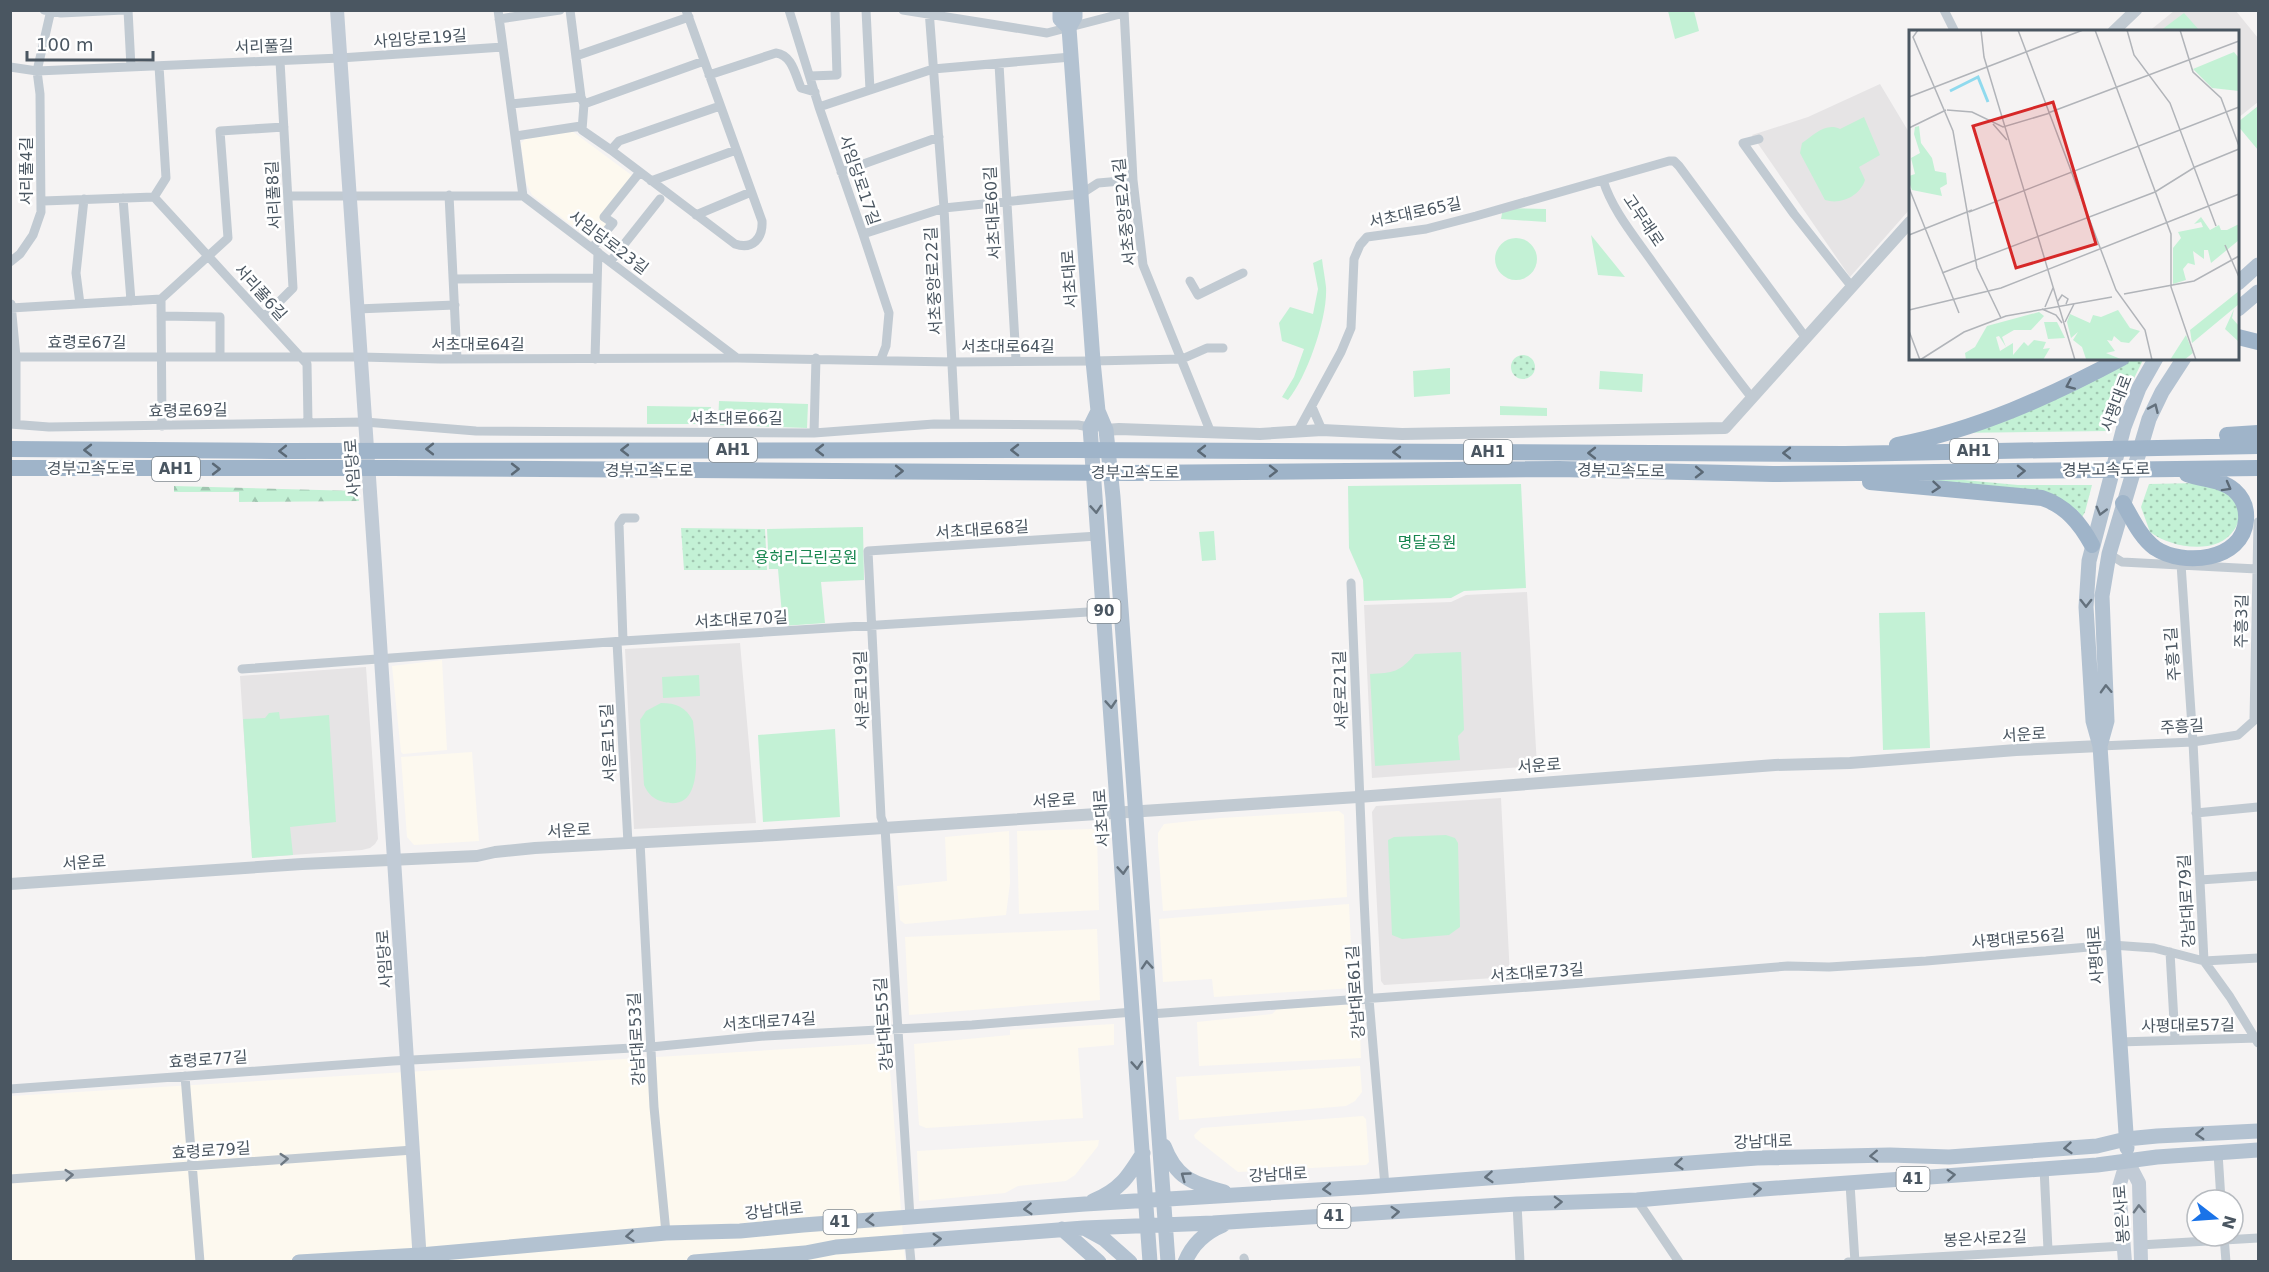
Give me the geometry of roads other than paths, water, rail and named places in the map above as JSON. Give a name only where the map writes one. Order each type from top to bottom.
[{"type":"highway","points":[[2239,337],[2259,342]]},
{"type":"highway","points":[[1845,454],[1910,443],[1999,416],[2081,380],[2118,360]]},
{"type":"highway","points":[[2191,446],[2221,436],[2259,433]]},
{"type":"highway","name":"경부고속도로","points":[[10,449],[1073,450],[1845,454],[2259,446]]},
{"type":"highway","name":"경부고속도로","points":[[10,468],[1131,473],[1558,469],[1773,474],[2259,468]]},
{"type":"highway","points":[[2122,503],[2141,534],[2158,549],[2181,556],[2203,557],[2218,555],[2231,548],[2240,537],[2245,523],[2245,507],[2241,498],[2234,490],[2223,484],[2165,468]]},
{"type":"highway","points":[[1773,474],[2042,498],[2057,504],[2070,514],[2083,528],[2092,545]]},
{"type":"main road","name":"사임당로","points":[[337,10],[420,1258]]},
{"type":"main road","name":"서초대로","points":[[1060,10],[1060,19],[1069,28]]},
{"type":"main road","name":"서초대로","points":[[1075,10],[1075,17],[1069,28],[1093,361],[1098,411],[1106,430],[1113,497],[1164,1199]]},
{"type":"main road","points":[[2239,282],[2259,265]]},
{"type":"main road","points":[[2239,308],[2259,292]]},
{"type":"main road","name":"사평대로","points":[[2127,1160],[2100,746],[2093,721],[2086,583],[2092,545],[2127,418],[2139,388],[2155,360]]},
{"type":"main road","name":"사평대로","points":[[2100,746],[2107,721],[2102,596],[2109,554],[2122,503],[2154,406],[2183,360]]},
{"type":"main road","points":[[1090,427],[1098,411]]},
{"type":"main road","name":"서초대로","points":[[1090,427],[1147,1224]]},
{"type":"main road","name":"강남대로","points":[[299,1262],[420,1258],[666,1233],[740,1231],[1085,1204],[1385,1186],[1757,1158],[1984,1155],[2097,1146],[2126,1139],[2259,1131]]},
{"type":"main road","points":[[1158,1132],[1172,1165],[1178,1172],[1192,1182],[1234,1194]]},
{"type":"main road","name":"41","points":[[694,1262],[805,1253],[836,1247],[1062,1229],[1232,1222],[1517,1204],[1637,1200],[2097,1165],[2127,1160],[2259,1150]]},
{"type":"main road","points":[[1085,1204],[1106,1195],[1124,1182],[1143,1153]]},
{"type":"main road","name":"봉은사로","points":[[2127,1160],[2139,1183],[2141,1262]]},
{"type":"main road","name":"봉은사로","points":[[2125,1262],[2119,1186],[2127,1160]]},
{"type":"main road","name":"90","points":[[1158,1260],[1166,1224],[1164,1199]]},
{"type":"main road","points":[[1185,1262],[1203,1237],[1214,1229],[1232,1222]]},
{"type":"main road","name":"90","points":[[1147,1224],[1158,1260]]},
{"type":"main road","points":[[1084,1228],[1104,1239],[1130,1262]]},
{"type":"main road","points":[[1062,1229],[1099,1262]]},
{"type":"street","points":[[49,11],[61,13],[126,10],[131,67]]},
{"type":"street","points":[[288,196],[523,196],[499,15],[560,10]]},
{"type":"street","points":[[570,10],[576,56],[582,101],[582,130],[735,244],[739,246],[754,244],[761,235],[762,221],[687,14],[576,56]]},
{"type":"street","name":"사임당로17길","points":[[789,10],[819,107],[889,313],[886,346],[881,360]]},
{"type":"street","points":[[810,76],[837,75],[835,10]]},
{"type":"street","points":[[866,10],[870,90]]},
{"type":"street","points":[[903,10],[929,12],[1047,33],[1124,12]]},
{"type":"street","points":[[1944,10],[1954,30]]},
{"type":"street","points":[[2114,30],[2136,10]]},
{"type":"street","name":"서리풀4길","points":[[10,262],[20,254],[33,235],[43,201],[37,71],[49,11]]},
{"type":"street","name":"서초중앙로22길","points":[[929,12],[944,208],[954,423]]},
{"type":"street","name":"서초중앙로24길","points":[[1124,12],[1133,180],[1143,265],[1211,434]]},
{"type":"street","name":"사임당로19길","points":[[340,58],[503,47]]},
{"type":"street","points":[[709,75],[776,53],[788,58],[801,88],[815,92]]},
{"type":"street","points":[[819,107],[933,69],[1071,57]]},
{"type":"street","name":"서리풀길","points":[[10,67],[37,71],[340,58]]},
{"type":"street","name":"서리풀8길","points":[[264,317],[293,288],[280,61]]},
{"type":"street","points":[[511,104],[582,101],[704,61]]},
{"type":"street","name":"서초대로60길","points":[[999,64],[1016,360]]},
{"type":"street","points":[[43,201],[154,196],[166,178],[159,66]]},
{"type":"street","points":[[611,150],[619,141],[720,106]]},
{"type":"street","points":[[516,136],[581,126]]},
{"type":"street","points":[[11,308],[161,299],[228,238],[220,131],[284,127]]},
{"type":"street","points":[[841,171],[939,138]]},
{"type":"street","points":[[1759,139],[1743,143],[1794,214],[1852,287]]},
{"type":"street","points":[[651,181],[736,150]]},
{"type":"street","name":"고무래로","points":[[1752,398],[1694,323],[1636,239],[1608,196],[1603,180],[1674,161],[1806,338]]},
{"type":"street","points":[[595,359],[597,278],[595,250],[613,223],[604,217],[640,172]]},
{"type":"street","points":[[864,234],[944,208],[1081,194],[1098,183],[1133,180]]},
{"type":"street","name":"서초대로65길","points":[[1298,431],[1341,352],[1351,327],[1354,259],[1360,245],[1367,237],[1426,229],[1603,180]]},
{"type":"street","points":[[696,215],[752,192]]},
{"type":"street","points":[[449,195],[457,358]]},
{"type":"street","name":"서리풀6길","points":[[154,196],[307,364],[308,423]]},
{"type":"street","name":"사임당로23길","points":[[523,196],[737,358]]},
{"type":"street","points":[[123,198],[131,301]]},
{"type":"street","points":[[80,304],[76,273],[84,199]]},
{"type":"street","points":[[610,262],[660,199]]},
{"type":"street","points":[[1106,430],[1260,434],[1322,430],[1404,434],[1725,428],[1909,224]]},
{"type":"street","points":[[1190,281],[1198,295],[1242,273]]},
{"type":"street","points":[[454,279],[597,278]]},
{"type":"street","points":[[161,299],[162,426]]},
{"type":"street","points":[[10,303],[13,424]]},
{"type":"street","points":[[357,309],[455,305]]},
{"type":"street","points":[[161,316],[220,317],[220,357]]},
{"type":"street","points":[[1093,361],[1182,359],[1207,348],[1223,348]]},
{"type":"street","name":"효령로67길","points":[[13,357],[361,357]]},
{"type":"street","name":"서초대로64길","points":[[361,357],[1093,361]]},
{"type":"street","points":[[814,433],[816,358]]},
{"type":"street","points":[[1312,407],[1322,430]]},
{"type":"street","name":"효령로69길","points":[[13,424],[49,427],[365,422]]},
{"type":"street","name":"서초대로66길","points":[[365,422],[476,430],[814,433],[954,423],[1090,427],[1106,430]]},
{"type":"street","name":"서운로15길","points":[[634,843],[620,641],[619,524],[623,518],[635,518]]},
{"type":"street","name":"주흥3길","points":[[2257,721],[2259,522]]},
{"type":"street","name":"서초대로68길","points":[[868,551],[1098,536]]},
{"type":"street","name":"서운로19길","points":[[868,551],[881,817],[885,828]]},
{"type":"street","points":[[2109,554],[2122,562],[2257,569]]},
{"type":"street","name":"주흥1길","points":[[2181,564],[2193,742]]},
{"type":"street","name":"서운로21길","points":[[1351,583],[1361,796]]},
{"type":"street","name":"서초대로70길","points":[[381,660],[620,641],[1104,611]]},
{"type":"street","points":[[242,669],[381,660]]},
{"type":"street","name":"주흥길","points":[[2100,746],[2193,742],[2238,735],[2257,721]]},
{"type":"street","name":"강남대로79길","points":[[2193,742],[2204,961],[2258,1040]]},
{"type":"street","name":"서운로","points":[[10,884],[302,864],[477,856],[535,848],[885,828],[1361,796],[1764,765],[1850,763],[2100,746]]},
{"type":"street","name":"강남대로61길","points":[[1361,796],[1370,999],[1385,1186]]},
{"type":"street","points":[[2196,813],[2259,807]]},
{"type":"street","name":"강남대로55길","points":[[885,828],[910,1217]]},
{"type":"street","name":"강남대로53길","points":[[634,843],[666,1233]]},
{"type":"street","points":[[2200,880],[2259,876]]},
{"type":"street","name":"사평대로56길","points":[[1926,961],[2112,945],[2154,948],[2204,961],[2259,958]]},
{"type":"street","points":[[2170,952],[2175,1039]]},
{"type":"street","name":"서초대로73길","points":[[1150,1014],[1788,966],[1829,967],[1926,961]]},
{"type":"street","name":"서초대로74길","points":[[407,1060],[651,1047],[765,1036],[972,1025],[1133,1012]]},
{"type":"street","name":"사평대로57길","points":[[2118,1042],[2175,1039],[2258,1040]]},
{"type":"street","name":"효령로77길","points":[[10,1089],[407,1060]]},
{"type":"street","points":[[185,1076],[200,1262]]},
{"type":"street","name":"효령로79길","points":[[10,1179],[413,1150]]},
{"type":"street","points":[[2218,1153],[2220,1188]]},
{"type":"street","points":[[2044,1168],[2048,1250]]},
{"type":"street","points":[[1850,1184],[1855,1261]]},
{"type":"street","points":[[1637,1200],[1679,1262]]},
{"type":"street","points":[[1517,1204],[1520,1262]]},
{"type":"street","points":[[909,1241],[911,1262]]},
{"type":"street","points":[[2140,1245],[2185,1241]]},
{"type":"street","name":"봉은사로2길","points":[[1848,1262],[2124,1246]]},
{"type":"street","points":[[2021,1262],[2026,1251]]},
{"type":"park label","name":"명달공원","points":[[1427,542]]},
{"type":"park label","name":"용허리근린공원","points":[[806,557]]}]
